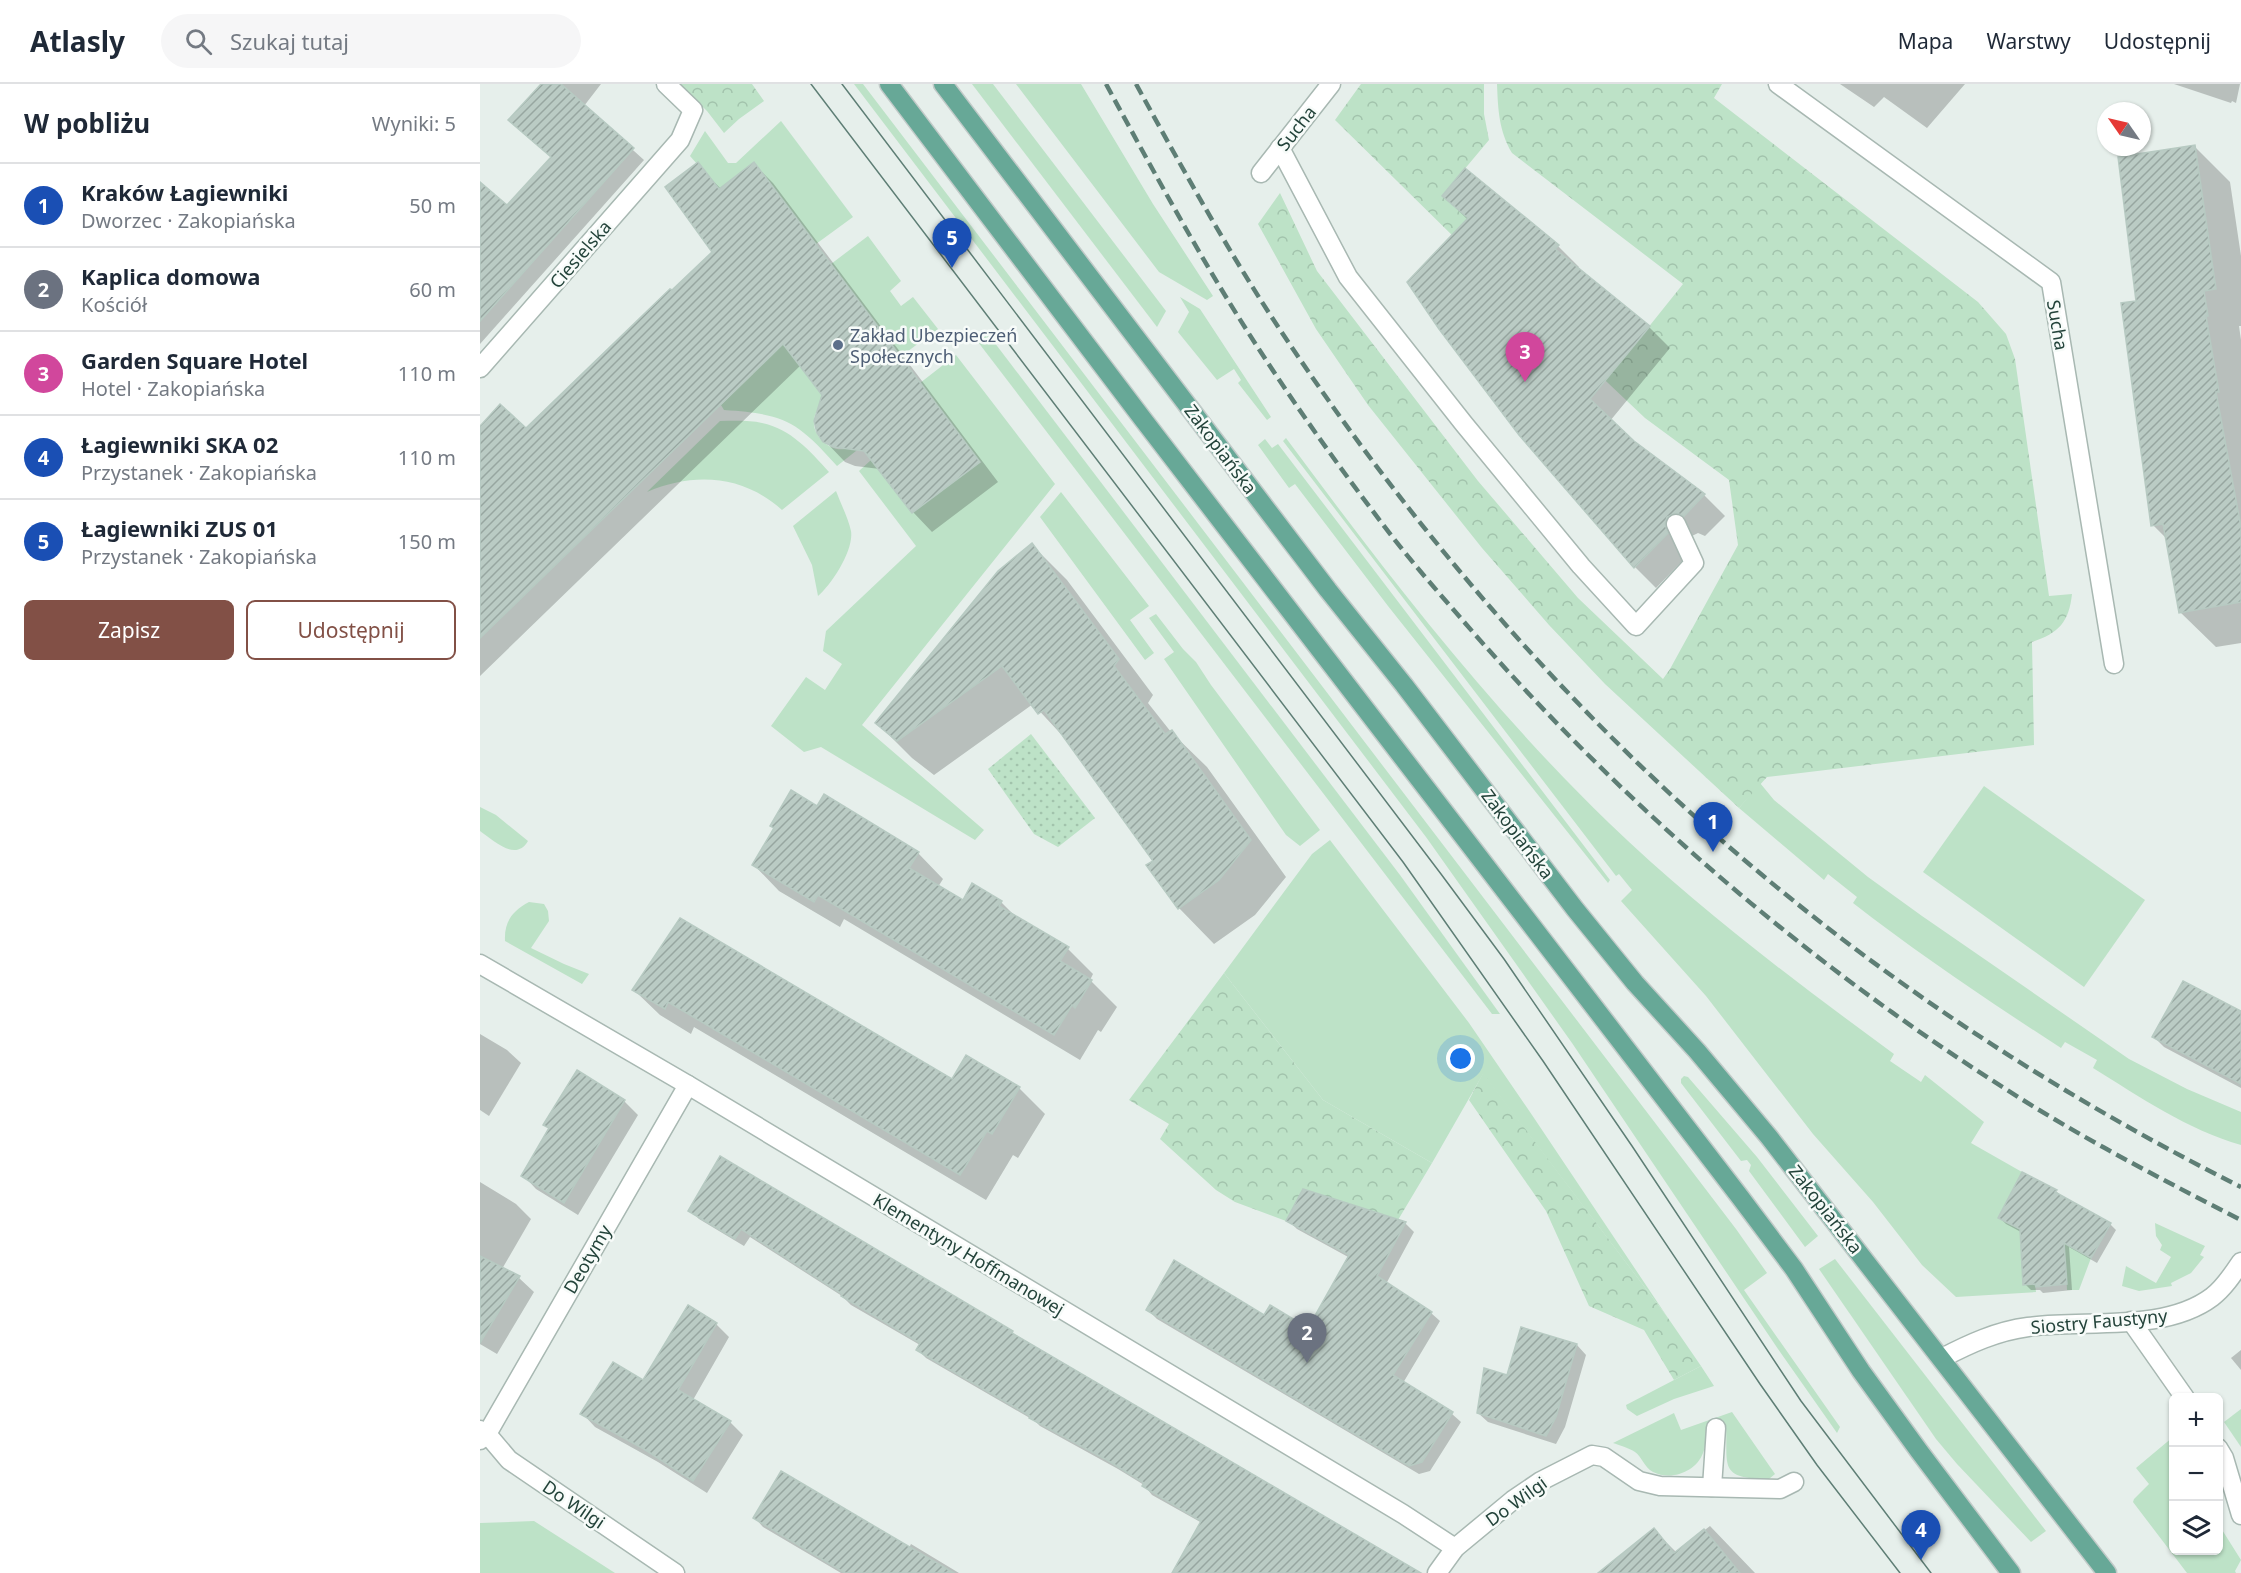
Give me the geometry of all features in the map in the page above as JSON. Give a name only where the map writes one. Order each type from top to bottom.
[{"type":"main road","points":[[889,84],[1193,485],[1740,1197],[1794,1269],[1919,1452],[2011,1573]]},
{"type":"main road","name":"Zakopiańska","points":[[943,84],[1328,590],[1404,685],[1575,909],[1635,983],[1762,1128],[2107,1573]]},
{"type":"street","name":"Ciesielska","points":[[480,368],[680,140],[693,110],[666,84]]},
{"type":"street","name":"Sucha","points":[[1261,173],[1331,84]]},
{"type":"street","name":"Sucha","points":[[1778,84],[2051,282],[2114,664]]},
{"type":"street","points":[[1280,148],[1348,278],[1581,566],[1636,626],[1694,563],[1676,525]]},
{"type":"street","name":"Klementyny Hoffmanowej","points":[[480,964],[688,1085],[1295,1449],[1455,1548]]},
{"type":"street","name":"Deotymy","points":[[482,1434],[688,1085]]},
{"type":"street","name":"Siostry Faustyny","points":[[1942,1358],[1985,1337],[2009,1330],[2057,1324],[2103,1324],[2175,1315],[2211,1297],[2241,1262]]},
{"type":"street","points":[[2131,1321],[2181,1393]]},
{"type":"street","points":[[1716,1428],[1712,1487],[1780,1489],[1794,1482]]},
{"type":"street","name":"Do Wilgi","points":[[482,1434],[509,1460],[675,1573]]},
{"type":"street","name":"Do Wilgi","points":[[1437,1573],[1455,1548],[1513,1500],[1541,1480],[1592,1455],[1604,1457],[1631,1477],[1650,1484],[1712,1487]]},
{"type":"street","points":[[2223,1456],[2241,1515]]},
{"type":"green space","points":[[679,84],[752,84],[764,101],[724,133],[707,111]]},
{"type":"green space","points":[[854,84],[863,84],[1736,1229],[1767,1273],[1744,1290],[1840,1427],[1837,1433],[1572,1043],[1426,837]]},
{"type":"green space","points":[[972,84],[993,84],[1166,311],[1157,327]]},
{"type":"green space","points":[[1016,84],[1081,84],[1153,204],[1213,296],[1207,300],[1159,272]]},
{"type":"green space","points":[[1361,84],[1484,84],[1484,114],[1489,140],[1442,196],[1536,273],[1533,278],[1627,354],[1683,284],[1512,153],[1502,128],[1497,84],[1722,84],[1714,98],[1978,302],[2006,334],[2015,359],[2049,596],[2072,594],[2071,604],[2061,625],[2049,635],[2032,642],[2034,745],[1767,777],[1739,808],[1605,684],[1549,625],[1482,548],[1368,405],[1316,329],[1258,224],[1280,193],[1317,271],[1478,481],[1578,598],[1663,679],[1738,545],[1729,480],[1645,418],[1458,241],[1335,120]]},
{"type":"green space","points":[[781,121],[853,217],[816,244],[754,162],[719,189],[690,156],[705,131],[728,163],[736,163]]},
{"type":"green space","points":[[868,236],[901,281],[890,291],[901,306],[913,297],[938,329],[900,357],[831,264]]},
{"type":"green space","points":[[1180,297],[1200,309],[1271,417],[1267,420],[1238,383],[1241,380],[1234,369],[1217,380],[1178,332],[1189,312]]},
{"type":"green space","points":[[776,334],[825,399],[814,420],[819,437],[833,448],[845,449],[858,443],[861,447],[837,466],[811,439],[788,423],[762,414],[724,410],[721,405],[753,374],[745,365]]},
{"type":"green space","points":[[988,334],[1400,875],[1500,1014],[1492,1014],[978,342]]},
{"type":"green space","points":[[956,355],[1055,484],[862,725],[984,830],[975,840],[821,747],[804,752],[771,726],[806,677],[825,690],[842,664],[823,651],[826,631],[916,546],[859,471],[871,460],[912,513],[980,462],[920,383]]},
{"type":"green space","points":[[720,421],[757,422],[782,430],[807,449],[829,472],[782,510],[767,498],[751,490],[718,480],[682,481],[647,492]]},
{"type":"green space","points":[[1286,438],[1400,588],[1480,685],[1564,778],[1609,823],[1712,914],[1784,972],[1894,1054],[1890,1061],[1921,1082],[1925,1075],[1984,1122],[1971,1143],[2022,1172],[1998,1218],[2036,1238],[2041,1230],[2091,1258],[2079,1290],[2067,1290],[2066,1268],[2035,1284],[2036,1292],[1956,1297],[1922,1265],[1873,1202],[1813,1134],[1706,996],[1621,901],[1632,890],[1619,874],[1616,876],[1283,441]]},
{"type":"green space","points":[[1265,439],[1272,448],[1278,444],[1610,880],[1608,883],[1388,606],[1295,484],[1289,488],[1258,445]]},
{"type":"green space","points":[[836,491],[850,526],[851,539],[841,566],[818,596],[812,565],[793,526]]},
{"type":"green space","points":[[1061,492],[1149,606],[1130,620],[1154,653],[1145,660],[1040,517]]},
{"type":"green space","points":[[1156,614],[1196,662],[1320,830],[1300,846],[1286,835],[1164,659],[1174,652],[1149,618]]},
{"type":"green space","points":[[1031,734],[1095,818],[1058,847],[1034,834],[988,769]]},
{"type":"green space","points":[[1760,783],[1774,800],[1868,877],[2129,1059],[2187,1089],[2241,1112],[2241,1145],[2183,1122],[2128,1090],[2093,1068],[2097,1060],[2065,1042],[2061,1048],[1956,978],[1878,922],[1853,903],[1857,897],[1828,874],[1824,880],[1739,808]]},
{"type":"green space","points":[[1984,786],[2145,900],[2084,987],[1923,872]]},
{"type":"green space","points":[[480,807],[496,815],[528,841],[523,847],[511,850],[492,840],[480,831]]},
{"type":"green space","points":[[1330,840],[1469,1023],[1668,1318],[1483,1074],[1432,1163],[1323,1100],[1224,973],[1312,854]]},
{"type":"green space","points":[[529,902],[544,904],[548,911],[549,921],[531,948],[589,974],[582,984],[505,941],[510,918]]},
{"type":"green space","points":[[1224,973],[1323,1100],[1432,1163],[1398,1220],[1303,1189],[1286,1221],[1235,1202],[1216,1190],[1160,1139],[1169,1124],[1129,1100]]},
{"type":"green space","points":[[1483,1073],[1668,1318],[1701,1366],[1674,1380],[1644,1330],[1589,1306],[1546,1211],[1469,1100]]},
{"type":"green space","points":[[1684,1076],[1688,1077],[1757,1157],[1818,1236],[1805,1247],[1749,1171],[1751,1165],[1747,1160],[1741,1161],[1681,1083]]},
{"type":"green space","points":[[2155,1223],[2205,1246],[2200,1255],[2204,1257],[2191,1273],[2171,1283],[2172,1286],[2139,1291],[2122,1286],[2126,1266],[2156,1283],[2171,1257],[2160,1250],[2162,1245],[2156,1236]]},
{"type":"green space","points":[[1835,1259],[2046,1531],[2031,1542],[1936,1439],[1819,1269]]},
{"type":"green space","points":[[1701,1366],[1714,1386],[1674,1399],[1637,1416],[1627,1409],[1626,1405]]},
{"type":"green space","points":[[2241,1409],[2241,1447],[2224,1422]]},
{"type":"green space","points":[[1732,1412],[1775,1474],[1769,1479],[1741,1476],[1729,1468],[1726,1426],[1707,1425],[1705,1446],[1700,1460],[1689,1470],[1675,1475],[1667,1476],[1653,1472],[1635,1452],[1613,1443],[1674,1413],[1681,1430]]},
{"type":"green space","points":[[2169,1440],[2169,1549],[2133,1502],[2149,1484],[2136,1468]]},
{"type":"green space","points":[[534,1521],[615,1573],[480,1573],[480,1523]]},
{"type":"green space","points":[[2223,1531],[2241,1560],[2236,1573],[2187,1573],[2173,1555],[2223,1555]]},
{"type":"building","points":[[541,84],[561,84],[634,148],[480,321],[480,182],[507,205],[551,157],[508,120]]},
{"type":"building","points":[[2195,145],[2216,289],[2204,291],[2208,316],[2206,316],[2219,392],[2216,392],[2241,527],[2241,602],[2179,613],[2163,524],[2151,526],[2121,303],[2136,301],[2118,157],[2151,156],[2151,152]]},
{"type":"building","points":[[698,162],[719,189],[754,162],[980,462],[912,513],[864,451],[834,447],[823,442],[817,433],[814,421],[822,395],[783,344],[480,638],[480,426],[500,404],[526,428],[670,289],[672,290],[712,252],[665,187]]},
{"type":"building","points":[[1465,168],[1559,245],[1555,249],[1650,326],[1590,399],[1634,441],[1705,494],[1684,516],[1676,513],[1667,517],[1665,524],[1668,533],[1634,568],[1519,435],[1439,329],[1407,282],[1468,218],[1442,196]]},
{"type":"building","points":[[1032,543],[1119,659],[1114,666],[1165,734],[1172,730],[1251,840],[1219,880],[1178,909],[1146,865],[1153,861],[1044,710],[1038,714],[1002,666],[897,741],[875,723],[998,571]]},
{"type":"building","points":[[791,790],[817,806],[824,794],[919,852],[909,868],[963,900],[972,883],[1002,901],[999,906],[1069,947],[1060,961],[1092,980],[1075,1008],[1072,1005],[1054,1035],[818,895],[814,902],[752,865],[774,828],[770,826]]},
{"type":"building","points":[[680,918],[952,1079],[966,1055],[1020,1087],[992,1134],[987,1131],[960,1175],[668,1002],[665,1009],[632,990]]},
{"type":"building","points":[[2183,981],[2241,1011],[2241,1084],[2152,1037]]},
{"type":"building","points":[[577,1070],[625,1100],[564,1203],[521,1176],[549,1128],[543,1125]]},
{"type":"building","points":[[720,1156],[1013,1331],[1012,1333],[1421,1573],[1172,1573],[1201,1521],[1142,1486],[1144,1483],[1107,1460],[1029,1418],[1030,1416],[916,1350],[920,1343],[841,1296],[842,1294],[741,1229],[735,1239],[688,1211]]},
{"type":"building","points":[[2022,1172],[2111,1223],[2091,1258],[2064,1243],[2067,1284],[2036,1287],[2035,1284],[2023,1285],[2020,1229],[1998,1218]]},
{"type":"building","points":[[1303,1189],[1406,1222],[1377,1276],[1432,1312],[1393,1375],[1453,1412],[1422,1462],[1409,1466],[1146,1310],[1174,1260],[1264,1315],[1270,1305],[1308,1328],[1349,1255],[1286,1221]]},
{"type":"building","points":[[480,1256],[520,1276],[480,1343]]},
{"type":"building","points":[[688,1305],[717,1323],[678,1390],[731,1421],[693,1481],[644,1449],[580,1414],[613,1362],[643,1380]]},
{"type":"building","points":[[1521,1327],[1577,1344],[1556,1417],[1546,1436],[1477,1413],[1484,1368],[1507,1375]]},
{"type":"building","points":[[781,1471],[954,1573],[845,1573],[753,1518]]},
{"type":"building","points":[[1654,1528],[1674,1553],[1704,1529],[1740,1573],[1598,1573]]},
{"type":"tram line","points":[[811,84],[1403,862],[1543,1061],[1760,1384],[1817,1465],[1900,1573]]},
{"type":"tram line","points":[[842,84],[1504,959],[1632,1146],[1801,1401],[1931,1573]]},
{"type":"railway","points":[[1106,84],[1223,292],[1325,446],[1427,579],[1525,689],[1587,754],[1718,875],[1857,987],[1930,1039],[2062,1124],[2241,1220]]},
{"type":"railway","points":[[1136,84],[1252,287],[1345,423],[1396,492],[1507,626],[1627,752],[1755,869],[1811,915],[1928,1002],[2050,1081],[2241,1187]]},
{"type":"place","name":"Łagiewniki ZUS 01","points":[[952,268]]},
{"type":"place","name":"Zakład Ubezpieczeń Społecznych","points":[[838,345]]},
{"type":"place","name":"Garden Square Hotel","points":[[1525,382]]},
{"type":"place","name":"Kraków Łagiewniki","points":[[1713,852]]},
{"type":"place","name":"Kaplica domowa","points":[[1307,1363]]},
{"type":"place","name":"Łagiewniki SKA 02","points":[[1921,1560]]}]
